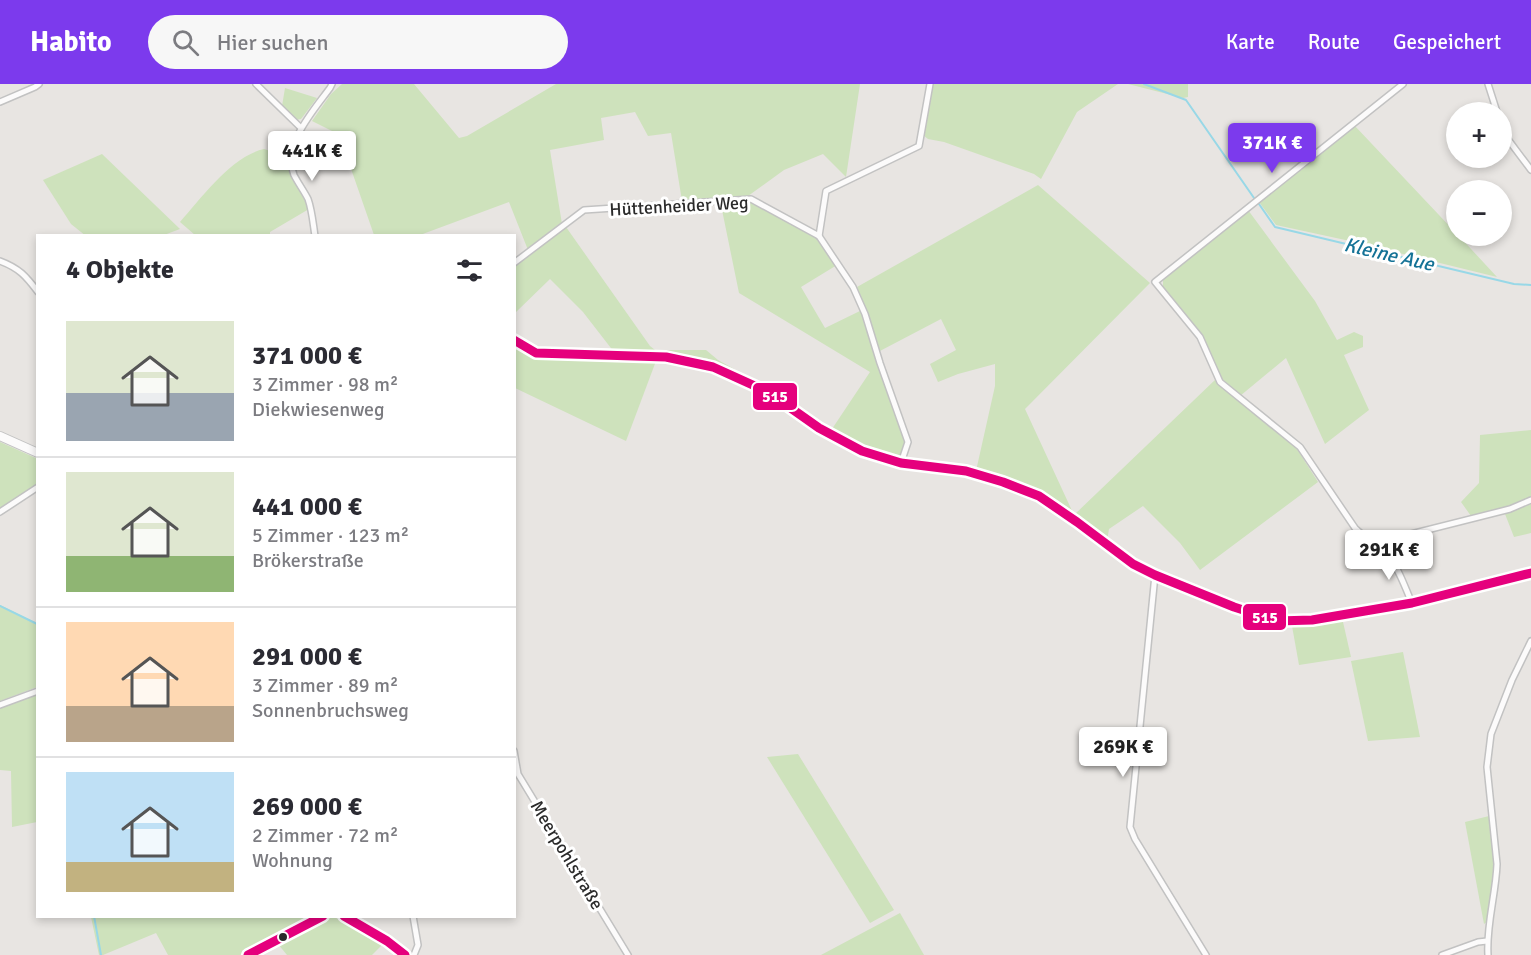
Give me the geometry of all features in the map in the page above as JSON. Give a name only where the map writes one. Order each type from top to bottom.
[{"type":"main road","points":[[516,341],[536,353],[666,357],[712,367],[768,392],[819,428],[862,452],[902,463],[966,471],[1039,496],[1133,564],[1234,607],[1277,621],[1312,620],[1412,603],[1531,573]]},
{"type":"main road","points":[[0,436],[36,452]]},
{"type":"main road","points":[[347,918],[387,940],[405,955]]},
{"type":"street","points":[[0,102],[39,84]]},
{"type":"street","points":[[256,84],[301,128]]},
{"type":"street","points":[[315,234],[308,200],[294,173],[291,155],[301,128],[332,84]]},
{"type":"street","points":[[819,236],[826,191],[919,146],[930,84]]},
{"type":"street","points":[[1403,84],[1155,282],[1200,337],[1220,382],[1300,447],[1355,528],[1390,558],[1412,603]]},
{"type":"street","points":[[1488,84],[1494,102]]},
{"type":"street","points":[[1512,145],[1531,170]]},
{"type":"street","name":"Hüttenheider Weg","points":[[516,261],[584,210],[751,199],[819,236],[853,287],[865,314],[908,442],[902,463]]},
{"type":"street","points":[[0,261],[20,271],[36,289]]},
{"type":"street","points":[[0,512],[36,488]]},
{"type":"street","points":[[1382,549],[1399,537],[1510,509],[1531,500]]},
{"type":"street","points":[[1155,575],[1130,827],[1135,839],[1206,955]]},
{"type":"street","points":[[1488,955],[1487,941],[1497,864],[1487,767],[1491,734],[1512,680],[1531,641]]},
{"type":"street","points":[[0,705],[36,692]]},
{"type":"street","name":"Meerpohlstraße","points":[[516,775],[628,955]]},
{"type":"street","points":[[248,955],[320,918]]},
{"type":"street","points":[[413,918],[418,945],[414,955]]},
{"type":"street","points":[[1442,955],[1487,941]]},
{"type":"green space","points":[[342,84],[414,84],[459,138],[467,136],[556,84],[860,84],[846,177],[823,154],[784,170],[748,196],[682,201],[671,133],[648,136],[635,112],[601,118],[604,140],[550,150],[562,224],[528,250],[509,202],[423,234],[374,234],[342,136],[312,121],[331,94]]},
{"type":"green space","points":[[932,84],[1118,84],[1077,112],[1041,179],[1034,174],[944,142],[928,139],[923,135]]},
{"type":"green space","points":[[1128,84],[1188,84],[1188,97],[1183,98]]},
{"type":"green space","points":[[285,88],[317,98],[301,119],[296,120],[282,106]]},
{"type":"green space","points":[[1354,125],[1446,222],[1446,246],[1468,246],[1497,277],[1276,225],[1259,202]]},
{"type":"green space","points":[[264,149],[289,157],[291,174],[309,209],[270,234],[194,234],[180,222],[218,179],[252,153]]},
{"type":"green space","points":[[102,154],[180,229],[167,234],[84,234],[71,224],[43,180]]},
{"type":"green space","points":[[1038,185],[1150,283],[1025,409],[1074,515],[1041,495],[976,471],[995,386],[995,364],[938,382],[930,364],[956,350],[941,319],[878,352],[868,314],[857,287]]},
{"type":"green space","points":[[750,201],[816,238],[837,265],[801,287],[825,328],[862,310],[907,442],[900,461],[863,450],[830,432],[870,372],[739,293],[721,205]]},
{"type":"green space","points":[[1248,210],[1315,301],[1337,340],[1354,332],[1363,336],[1363,347],[1344,355],[1369,410],[1325,444],[1286,358],[1240,396],[1222,379],[1203,337],[1163,290],[1163,280]]},
{"type":"green space","points":[[566,227],[650,346],[655,350],[706,350],[736,370],[706,358],[614,352],[583,312],[550,279],[516,312],[516,265]]},
{"type":"green space","points":[[516,349],[535,357],[656,361],[626,441],[516,388]]},
{"type":"green space","points":[[1216,379],[1297,449],[1318,482],[1200,570],[1180,543],[1143,506],[1109,529],[1107,541],[1074,515]]},
{"type":"green space","points":[[1531,430],[1531,533],[1514,537],[1505,514],[1473,521],[1461,502],[1479,483],[1480,435]]},
{"type":"green space","points":[[0,442],[36,458],[36,485],[0,509]]},
{"type":"green space","points":[[0,605],[36,623],[36,687],[0,701]]},
{"type":"green space","points":[[1340,619],[1343,622],[1351,657],[1299,665],[1292,626]]},
{"type":"green space","points":[[1403,652],[1420,737],[1368,741],[1351,661]]},
{"type":"green space","points":[[36,694],[36,822],[12,827],[11,771],[0,770],[0,707]]},
{"type":"green space","points":[[798,754],[894,910],[870,923],[767,757]]},
{"type":"green space","points":[[1489,816],[1495,864],[1488,921],[1484,924],[1465,822]]},
{"type":"green space","points":[[900,913],[924,955],[821,955]]},
{"type":"green space","points":[[91,918],[315,918],[240,955],[168,955],[156,933],[99,955]]},
{"type":"green space","points":[[329,918],[336,918],[383,944],[372,955],[287,955],[278,944]]},
{"type":"waterway","name":"Kleine Aue","points":[[1144,84],[1186,100],[1254,198]]},
{"type":"waterway","name":"Kleine Aue","points":[[1259,204],[1275,227],[1514,284],[1531,285]]},
{"type":"waterway","points":[[0,606],[36,624]]},
{"type":"waterway","points":[[94,918],[101,955]]},
{"type":"transit line","name":"515","points":[[516,341],[536,353],[666,357],[713,367],[768,392],[819,428],[862,451],[901,463],[966,471],[1039,496],[1133,564],[1234,607],[1277,621],[1312,620],[1412,603],[1531,573]]},
{"type":"transit line","name":"515","points":[[248,955],[319,918]]},
{"type":"transit line","name":"515","points":[[347,918],[387,941],[405,955]]}]
